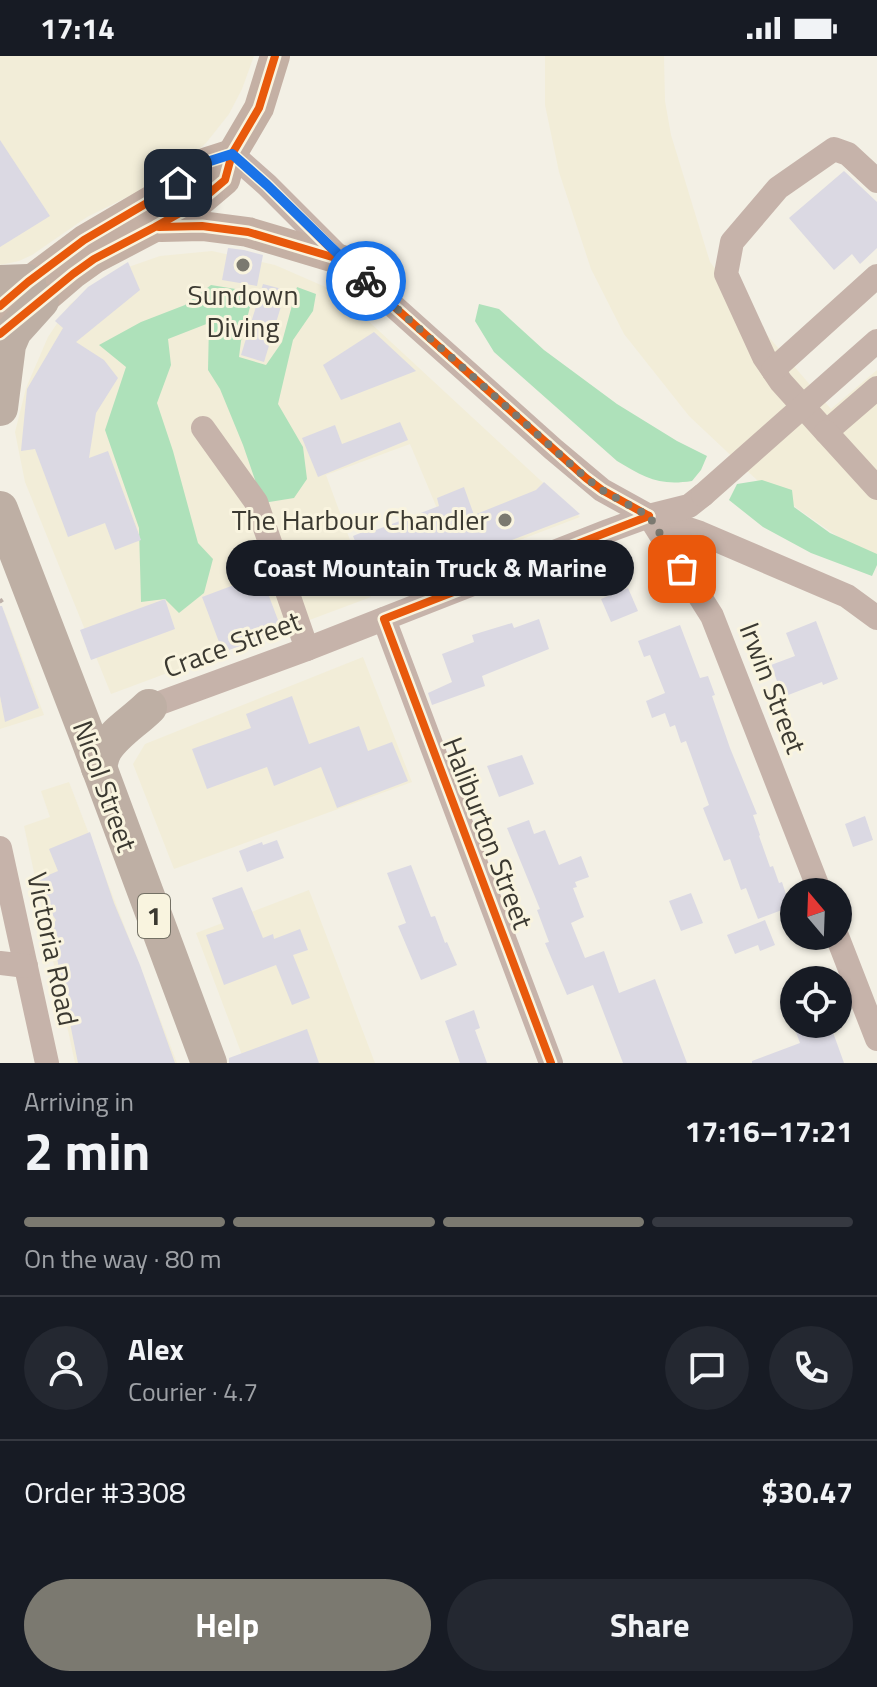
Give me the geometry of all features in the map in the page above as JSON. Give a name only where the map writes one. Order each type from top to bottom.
[{"type":"highway","points":[[0,408],[8,345],[23,288]]},
{"type":"highway","name":"Nicol Street","points":[[0,509],[209,1063]]},
{"type":"highway","points":[[75,705],[90,714],[149,707]]},
{"type":"highway","points":[[99,768],[104,750],[149,707]]},
{"type":"main road","points":[[0,334],[23,288],[73,274],[94,259],[199,202],[225,180],[232,154],[259,108],[275,56]]},
{"type":"main road","points":[[0,306],[84,240],[207,162],[232,154]]},
{"type":"main road","points":[[155,227],[202,226],[248,232],[342,260]]},
{"type":"street","points":[[877,181],[848,154],[834,149],[778,188],[732,242],[726,274],[773,370],[877,488]]},
{"type":"street","points":[[232,154],[342,260],[586,478],[649,516],[700,533],[847,596],[877,618]]},
{"type":"street","points":[[773,370],[877,276]]},
{"type":"street","name":"Crace Street","points":[[149,707],[649,516],[689,506],[877,341]]},
{"type":"street","points":[[826,432],[877,388]]},
{"type":"street","points":[[203,428],[256,502],[307,649]]},
{"type":"street","name":"Irwin Street","points":[[649,516],[712,616],[815,878]]},
{"type":"street","name":"Haliburton Street","points":[[384,619],[551,1063]]},
{"type":"street","name":"Victoria Road","points":[[0,848],[47,1063]]},
{"type":"street","points":[[842,950],[877,1039]]},
{"type":"street","points":[[0,963],[26,966]]},
{"type":"path","points":[[0,599],[4,605]]},
{"type":"shaded area","points":[[0,56],[254,56],[229,114],[206,143],[177,169],[87,217],[32,255],[0,265]]},
{"type":"shaded area","points":[[545,56],[664,56],[665,101],[671,135],[710,262],[760,327],[831,409],[877,370],[877,564],[758,481],[689,416],[624,334],[591,269],[559,172],[545,105]]},
{"type":"shaded area","points":[[212,251],[275,265],[337,292],[580,517],[460,563],[410,444],[326,475],[371,597],[111,694],[25,482],[15,432],[26,388],[48,337],[70,304],[120,270],[160,256]]},
{"type":"shaded area","points":[[5,613],[44,715],[0,729],[0,615]]},
{"type":"shaded area","points":[[363,657],[412,782],[174,869],[133,764],[145,744]]},
{"type":"shaded area","points":[[69,782],[177,1063],[75,1063],[24,826],[50,817],[41,791]]},
{"type":"shaded area","points":[[309,890],[375,1063],[245,1063],[196,933]]},
{"type":"green space","points":[[211,285],[254,292],[239,357],[266,365],[282,342],[297,287],[316,294],[313,311],[293,340],[278,404],[303,447],[307,479],[294,498],[263,503],[220,389],[208,370],[209,323],[168,339],[171,365],[157,403],[198,543],[213,559],[204,593],[179,613],[165,599],[141,602],[139,528],[105,430],[126,367],[99,345],[141,322],[185,305]]},
{"type":"green space","points":[[479,304],[499,309],[544,350],[617,404],[707,456],[701,470],[692,481],[670,482],[644,476],[617,461],[494,352],[475,321]]},
{"type":"green space","points":[[762,480],[792,490],[794,507],[830,533],[877,554],[877,565],[872,576],[811,553],[763,527],[729,500],[737,484]]},
{"type":"building","points":[[0,140],[50,216],[0,247]]},
{"type":"building","points":[[844,171],[877,202],[877,248],[860,264],[852,254],[834,270],[789,218]]},
{"type":"building","name":"Sundown Diving","points":[[228,248],[263,255],[257,286],[222,280]]},
{"type":"building","points":[[128,262],[140,290],[76,342],[104,360],[118,378],[96,413],[89,458],[108,451],[141,540],[115,550],[105,523],[68,537],[35,449],[21,451],[27,389],[63,328],[55,321],[88,287]]},
{"type":"building","points":[[263,284],[286,290],[264,362],[241,355]]},
{"type":"building","points":[[374,332],[416,371],[341,400],[323,365]]},
{"type":"building","points":[[400,422],[408,440],[318,477],[302,438],[335,425],[342,444]]},
{"type":"building","points":[[544,482],[580,514],[460,560],[454,544],[370,578],[353,536],[439,506],[437,498],[464,487],[474,515],[536,490]]},
{"type":"building","points":[[261,575],[281,628],[275,630],[276,633],[222,650],[202,597]]},
{"type":"building","points":[[628,588],[638,611],[611,622],[601,599]]},
{"type":"building","points":[[165,599],[175,629],[91,660],[80,630]]},
{"type":"building","points":[[0,606],[39,708],[5,722],[0,696]]},
{"type":"building","points":[[539,619],[549,649],[482,676],[485,686],[432,705],[428,693],[452,682],[442,654],[474,642],[472,635],[512,623],[514,628]]},
{"type":"building","points":[[816,621],[838,679],[783,697],[771,665],[795,656],[786,633]]},
{"type":"building","points":[[680,625],[700,678],[708,676],[730,748],[757,814],[753,815],[759,836],[770,867],[773,866],[780,883],[780,911],[758,919],[746,888],[741,890],[730,859],[724,861],[703,808],[709,805],[686,741],[681,743],[675,725],[670,727],[665,713],[652,718],[646,701],[665,693],[650,655],[644,657],[638,641]]},
{"type":"building","points":[[292,696],[309,744],[359,726],[368,751],[392,742],[408,781],[337,808],[321,767],[274,786],[267,767],[207,789],[192,749],[251,728],[246,714]]},
{"type":"building","points":[[522,755],[534,784],[499,797],[487,766]]},
{"type":"building","points":[[865,816],[873,840],[853,847],[845,824]]},
{"type":"building","points":[[529,820],[534,834],[545,830],[559,865],[581,856],[589,877],[575,882],[577,887],[573,888],[584,917],[571,923],[585,958],[604,951],[619,993],[655,979],[687,1063],[623,1063],[593,985],[567,995],[545,943],[549,942],[537,910],[540,909],[507,828]]},
{"type":"building","points":[[90,832],[175,1063],[78,1063],[51,928],[56,920],[46,905],[39,879],[58,871],[49,849]]},
{"type":"building","points":[[277,840],[284,858],[247,872],[239,851]]},
{"type":"building","points":[[411,865],[431,917],[435,916],[457,965],[421,980],[398,926],[406,923],[387,873]]},
{"type":"building","points":[[242,887],[263,938],[273,934],[274,939],[300,929],[308,950],[293,955],[310,998],[292,1005],[276,965],[224,985],[206,935],[224,929],[212,898]]},
{"type":"building","points":[[691,893],[703,923],[681,931],[669,901]]},
{"type":"building","points":[[765,920],[775,945],[760,951],[758,945],[735,954],[727,935]]},
{"type":"building","points":[[474,1010],[480,1028],[475,1030],[487,1063],[460,1063],[445,1021]]},
{"type":"building","points":[[307,1029],[319,1063],[229,1063],[229,1058]]},
{"type":"building","points":[[798,1038],[835,1038],[844,1063],[752,1063],[752,1061],[800,1043]]},
{"type":"cycle path","points":[[0,334],[94,259],[199,202],[225,180],[232,154],[259,108],[275,56]]},
{"type":"cycle path","points":[[232,154],[342,260],[586,478],[649,516]]},
{"type":"cycle path","points":[[0,306],[84,240],[152,200],[207,162],[232,154]]},
{"type":"cycle path","points":[[159,227],[202,226],[248,232],[339,259]]},
{"type":"cycle path","points":[[551,1063],[384,619],[649,516]]},
{"type":"way so far","points":[[366,281],[586,478],[649,516],[682,569]]},
{"type":"place","name":"Sundown Diving","points":[[243,265]]},
{"type":"place","name":"The Harbour Chandler","points":[[505,520]]},
{"type":"place","name":"Coast Mountain Truck & Marine","points":[[682,569]]},
{"type":"route","points":[[178,183],[207,162],[232,154],[366,281]]}]
